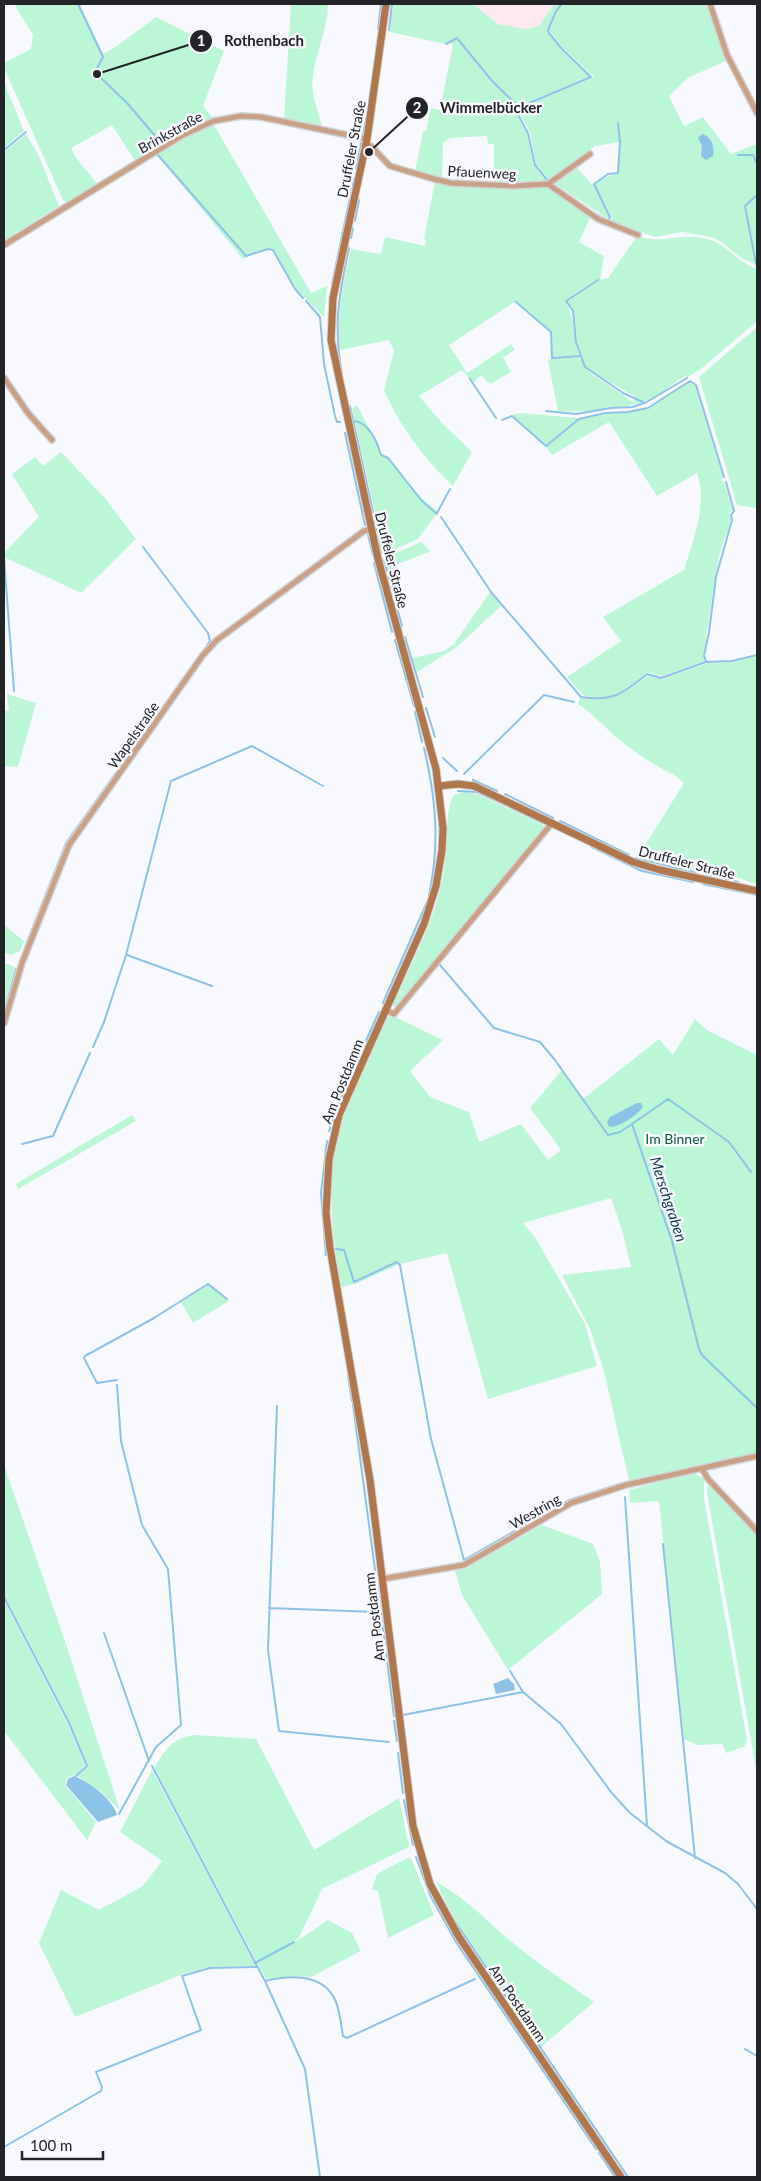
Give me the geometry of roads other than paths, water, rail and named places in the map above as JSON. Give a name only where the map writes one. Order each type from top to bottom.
[{"type":"street","name":"Druffeler Straße","points":[[386,4],[366,142],[333,298],[331,330],[336,373],[371,528],[439,786],[458,784],[474,786],[644,866],[757,891]]},
{"type":"street","points":[[710,4],[725,50],[757,113]]},
{"type":"street","name":"Brinkstraße","points":[[4,245],[182,136],[214,121],[241,116],[261,117],[366,142]]},
{"type":"street","name":"Pfauenweg","points":[[366,142],[390,166],[451,183],[513,186],[548,184]]},
{"type":"street","points":[[590,154],[548,184],[598,219],[638,235]]},
{"type":"street","points":[[4,378],[28,413],[52,440]]},
{"type":"street","name":"Wapelstraße","points":[[4,1023],[22,963],[69,845],[204,655],[216,640],[371,528]]},
{"type":"street","name":"Am Postdamm","points":[[439,786],[443,828],[442,850],[436,886],[424,924],[339,1115],[329,1159],[326,1195],[330,1248],[362,1425],[408,1798],[419,1848],[430,1884],[448,1920],[469,1953],[621,2177]]},
{"type":"street","points":[[386,1010],[394,1014],[552,823]]},
{"type":"street","name":"Westring","points":[[382,1579],[464,1565],[571,1503],[586,1497],[626,1485],[757,1456]]},
{"type":"street","points":[[702,1469],[757,1531]]},
{"type":"water","points":[[702,134],[712,142],[713,156],[706,160],[701,156],[702,146],[698,138]]},
{"type":"water","points":[[637,1103],[641,1103],[643,1107],[636,1114],[623,1123],[609,1127],[607,1122],[610,1117]]},
{"type":"water","points":[[508,1678],[514,1684],[515,1690],[496,1694],[493,1684]]},
{"type":"water","points":[[74,1776],[99,1791],[111,1803],[117,1815],[98,1822],[66,1785],[68,1779]]},
{"type":"waterway","points":[[78,4],[103,57],[96,70],[97,74],[127,103],[162,144]]},
{"type":"waterway","points":[[378,29],[381,4]]},
{"type":"waterway","points":[[389,30],[392,4]]},
{"type":"waterway","points":[[548,181],[535,165],[528,133],[515,109],[591,77],[562,49],[549,33],[548,30],[556,11],[562,4]]},
{"type":"waterway","points":[[376,50],[378,37]]},
{"type":"waterway","points":[[446,44],[457,38],[492,81],[518,106]]},
{"type":"waterway","points":[[728,51],[757,107]]},
{"type":"waterway","points":[[363,133],[368,111]]},
{"type":"waterway","points":[[608,221],[610,217],[594,184],[608,174],[618,173],[620,142],[618,123]]},
{"type":"waterway","points":[[4,150],[26,132]]},
{"type":"waterway","points":[[356,169],[361,143]]},
{"type":"waterway","points":[[157,154],[246,256],[268,249],[273,250],[295,289],[303,298]]},
{"type":"waterway","points":[[738,155],[753,155],[757,164]]},
{"type":"waterway","points":[[332,284],[354,178]]},
{"type":"waterway","points":[[756,264],[745,206],[757,195]]},
{"type":"waterway","points":[[355,221],[359,200]]},
{"type":"waterway","points":[[590,211],[605,219]]},
{"type":"waterway","points":[[351,238],[353,228]]},
{"type":"waterway","points":[[342,374],[339,356],[338,310],[349,248]]},
{"type":"waterway","points":[[598,280],[566,301],[573,311],[576,342],[585,367],[623,393],[645,403],[687,378]]},
{"type":"waterway","points":[[306,301],[320,317],[324,364],[335,416],[337,422],[340,422]]},
{"type":"waterway","points":[[516,302],[551,332],[552,358],[580,356]]},
{"type":"waterway","points":[[470,379],[496,418]]},
{"type":"waterway","points":[[502,420],[512,416],[546,446],[579,419],[605,413],[628,412],[648,408],[690,381],[696,385],[724,477]]},
{"type":"waterway","points":[[546,411],[576,414],[611,408],[633,407],[644,403]]},
{"type":"waterway","points":[[350,406],[382,553]]},
{"type":"waterway","points":[[354,421],[369,429],[381,455],[388,458],[422,501],[437,514]]},
{"type":"waterway","points":[[345,433],[365,525]]},
{"type":"waterway","points":[[706,661],[704,656],[716,577],[732,520],[731,515],[734,511],[726,482]]},
{"type":"waterway","points":[[437,513],[450,489]]},
{"type":"waterway","points":[[441,517],[491,592],[581,697],[610,697],[624,691],[647,674],[661,678],[706,662],[732,661],[757,655]]},
{"type":"waterway","points":[[368,535],[373,555]]},
{"type":"waterway","points":[[143,547],[208,633],[210,641],[202,653]]},
{"type":"waterway","points":[[4,558],[14,691]]},
{"type":"waterway","points":[[384,560],[402,626]]},
{"type":"waterway","points":[[374,563],[392,632]]},
{"type":"waterway","points":[[405,637],[423,697]]},
{"type":"waterway","points":[[395,640],[414,706]]},
{"type":"waterway","points":[[144,725],[152,723],[184,677]]},
{"type":"waterway","points":[[464,774],[544,695],[574,702]]},
{"type":"waterway","points":[[426,708],[435,737]]},
{"type":"waterway","points":[[415,712],[422,742]]},
{"type":"waterway","points":[[25,947],[66,843],[143,735]]},
{"type":"waterway","points":[[93,1047],[104,1022],[126,955],[171,781],[252,746],[323,786]]},
{"type":"waterway","points":[[424,748],[434,803],[435,821],[435,858],[429,895]]},
{"type":"waterway","points":[[443,758],[457,771]]},
{"type":"waterway","points":[[473,780],[497,791]]},
{"type":"waterway","points":[[458,791],[477,792],[543,823]]},
{"type":"waterway","points":[[505,794],[553,818]]},
{"type":"waterway","points":[[560,821],[629,855]]},
{"type":"waterway","points":[[592,847],[642,871],[693,882]]},
{"type":"waterway","points":[[636,858],[698,873]]},
{"type":"waterway","points":[[704,875],[711,876]]},
{"type":"waterway","points":[[721,878],[738,882]]},
{"type":"waterway","points":[[703,884],[757,895]]},
{"type":"waterway","points":[[383,1003],[427,902]]},
{"type":"waterway","points":[[127,955],[212,986]]},
{"type":"waterway","name":"Merschgraben","points":[[440,965],[494,1028],[540,1042],[608,1135],[620,1132],[632,1124],[672,1241],[699,1349],[702,1355],[757,1408]]},
{"type":"waterway","points":[[4,1012],[16,969]]},
{"type":"waterway","points":[[350,1076],[379,1012]]},
{"type":"waterway","points":[[22,1144],[53,1136],[90,1053]]},
{"type":"waterway","points":[[329,1131],[346,1084]]},
{"type":"waterway","points":[[632,1124],[668,1099],[729,1142],[751,1172]]},
{"type":"waterway","points":[[326,1255],[321,1193],[327,1141]]},
{"type":"waterway","points":[[336,1249],[344,1250],[354,1282],[397,1262],[400,1265],[431,1439],[464,1560],[569,1500],[623,1483]]},
{"type":"waterway","points":[[117,1380],[97,1383],[84,1358],[85,1356],[154,1318],[208,1284],[227,1299]]},
{"type":"waterway","points":[[348,1376],[352,1401]]},
{"type":"waterway","points":[[117,1385],[121,1441],[142,1525],[168,1569],[181,1725],[156,1747],[119,1814]]},
{"type":"waterway","points":[[353,1405],[376,1577]]},
{"type":"waterway","points":[[277,1406],[268,1650],[279,1731],[389,1742]]},
{"type":"waterway","points":[[625,1497],[647,1826]]},
{"type":"waterway","points":[[663,1544],[695,1858]]},
{"type":"waterway","points":[[377,1583],[385,1645]]},
{"type":"waterway","points":[[4,1597],[69,1723],[87,1766],[76,1776]]},
{"type":"waterway","points":[[269,1608],[376,1612]]},
{"type":"waterway","points":[[104,1633],[149,1761]]},
{"type":"waterway","points":[[386,1652],[394,1716]]},
{"type":"waterway","points":[[510,1671],[523,1692],[561,1724],[611,1792],[630,1813],[666,1841],[725,1873],[738,1884],[757,1909]]},
{"type":"waterway","points":[[403,1715],[523,1692]]},
{"type":"waterway","points":[[394,1721],[397,1741]]},
{"type":"waterway","points":[[398,1753],[403,1793]]},
{"type":"waterway","points":[[152,1766],[265,1981],[305,2069],[320,2177]]},
{"type":"waterway","points":[[404,1800],[413,1845]]},
{"type":"waterway","points":[[416,1857],[430,1895],[456,1942],[596,2149]]},
{"type":"waterway","points":[[450,1914],[628,2177]]},
{"type":"waterway","points":[[255,1963],[294,1942]]},
{"type":"waterway","points":[[4,2147],[101,2091],[102,2087],[96,2072],[201,2030],[182,1976],[210,1968],[256,1967]]},
{"type":"waterway","points":[[265,1981],[296,1977],[306,1978],[324,1986],[336,2002],[343,2036],[347,2038],[475,1979]]},
{"type":"waterway","points":[[745,2049],[757,2056]]},
{"type":"waterway","points":[[599,2153],[615,2177]]},
{"type":"place","name":"Rothenbach","points":[[97,74]]},
{"type":"place","name":"Wimmelbücker","points":[[369,152]]},
{"type":"park label","name":"Im Binner","points":[[675,1138]]}]
